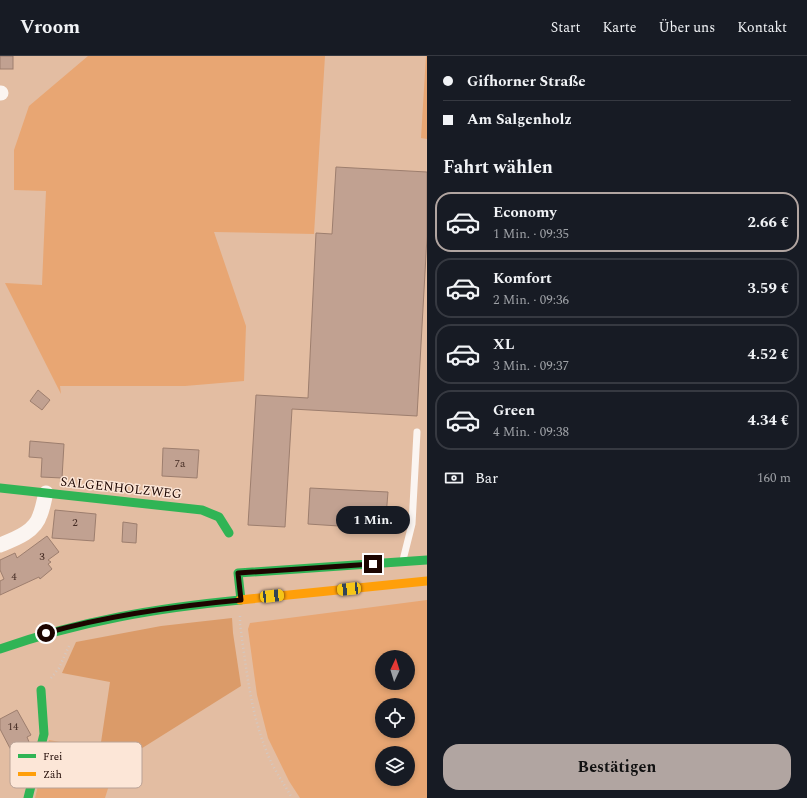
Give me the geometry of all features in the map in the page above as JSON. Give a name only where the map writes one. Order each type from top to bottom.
[{"type":"street","name":"SALGENHOLZWEG","points":[[0,488],[202,510],[216,514],[223,522],[229,533]]},
{"type":"street","points":[[0,545],[22,536],[35,524],[40,517],[46,493]]},
{"type":"street","points":[[241,600],[238,573],[427,560]]},
{"type":"street","points":[[0,649],[46,633],[121,615],[174,607],[427,581]]},
{"type":"street","points":[[41,690],[44,734],[42,742]]},
{"type":"street","points":[[28,798],[30,788]]},
{"type":"lane","points":[[402,562],[412,524],[417,432]]},
{"type":"path","points":[[241,600],[240,624],[256,722],[276,772],[292,798]]},
{"type":"path","points":[[41,690],[59,668],[80,624]]},
{"type":"shaded area","points":[[88,56],[325,56],[314,234],[214,232],[246,326],[244,381],[185,386],[60,386],[61,394],[5,283],[42,285],[46,191],[14,190],[14,150],[29,106]]},
{"type":"shaded area","points":[[427,56],[427,139],[421,138]]},
{"type":"shaded area","points":[[427,600],[427,798],[300,798],[289,781],[268,738],[257,695],[248,629],[250,623]]},
{"type":"shaded area","points":[[232,618],[241,686],[142,748],[142,742],[101,742],[110,682],[62,673],[76,642],[161,626]]},
{"type":"shaded area","points":[[49,740],[60,742],[49,742]]},
{"type":"shaded area","points":[[37,788],[108,788],[105,798],[35,798]]},
{"type":"building","points":[[0,56],[13,56],[13,69],[0,69]]},
{"type":"building","points":[[336,167],[427,172],[427,237],[417,416],[292,409],[285,527],[248,525],[256,395],[308,398],[316,233],[332,234]]},
{"type":"building","points":[[38,390],[50,400],[42,410],[30,401]]},
{"type":"building","points":[[30,441],[64,444],[62,478],[41,477],[42,458],[29,457]]},
{"type":"building","points":[[163,448],[199,450],[197,478],[162,476]]},
{"type":"building","points":[[310,488],[388,492],[385,529],[308,524]]},
{"type":"building","points":[[55,510],[96,514],[94,541],[52,538]]},
{"type":"building","points":[[123,522],[137,524],[136,543],[122,542]]},
{"type":"building","points":[[47,536],[59,552],[48,560],[51,562],[48,564],[52,569],[40,579],[39,577],[0,595],[0,581],[4,579],[0,570],[0,560],[15,553],[17,558]]},
{"type":"building","points":[[17,710],[31,735],[27,737],[29,742],[10,742],[10,748],[0,729],[0,719]]},
{"type":"traffic: fast","points":[[0,488],[202,510],[219,517],[229,533]]},
{"type":"traffic: fast","points":[[241,600],[238,573],[427,560]]},
{"type":"traffic: fast","points":[[0,649],[89,623],[179,607],[240,600]]},
{"type":"traffic: fast","points":[[41,690],[44,734],[42,742]]},
{"type":"traffic: fast","points":[[28,798],[30,788]]},
{"type":"traffic: slow","points":[[240,600],[427,581]]},
{"type":"route","points":[[46,633],[121,615],[174,607],[241,600],[238,573],[373,564]]}]
